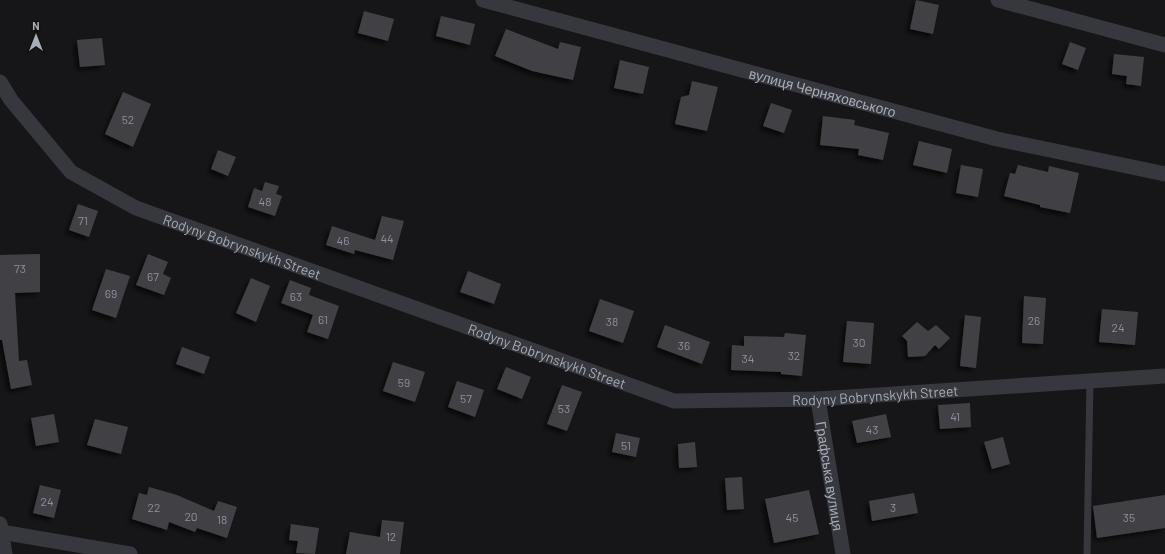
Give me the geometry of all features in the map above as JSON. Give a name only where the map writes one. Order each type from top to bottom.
[{"type":"street","name":"вулиця Черняховського","points":[[483,0],[997,139],[1165,174]]},
{"type":"street","points":[[998,0],[1165,45]]},
{"type":"street","name":"Rodyny Bobrynskykh Street","points":[[0,82],[11,100],[71,172],[136,208],[674,401],[818,399],[1165,376]]},
{"type":"street","name":"Графська вулиця","points":[[818,399],[843,554]]},
{"type":"street","points":[[5,554],[1,528],[130,554]]},
{"type":"lane","points":[[1088,554],[1090,381]]},
{"type":"building","points":[[916,0],[939,5],[933,34],[910,29]]},
{"type":"building","points":[[364,11],[394,19],[388,41],[358,33]]},
{"type":"building","points":[[441,16],[475,24],[470,45],[436,36]]},
{"type":"building","points":[[506,29],[558,49],[560,42],[581,47],[573,80],[532,71],[495,56]]},
{"type":"building","points":[[102,38],[105,65],[80,67],[77,40]]},
{"type":"building","points":[[1070,42],[1086,48],[1078,70],[1062,64]]},
{"type":"building","points":[[1114,54],[1144,57],[1141,86],[1126,84],[1127,76],[1112,74]]},
{"type":"building","points":[[620,60],[649,67],[643,94],[614,88]]},
{"type":"building","points":[[692,81],[718,87],[707,131],[675,124],[681,97],[689,95]]},
{"type":"building","points":[[123,92],[151,104],[133,147],[105,134]]},
{"type":"building","points":[[771,103],[792,110],[784,133],[763,126]]},
{"type":"building","points":[[823,116],[855,120],[854,125],[889,133],[883,160],[858,155],[859,149],[820,145]]},
{"type":"building","points":[[919,141],[952,149],[947,173],[913,165]]},
{"type":"building","points":[[218,150],[236,157],[228,176],[211,169]]},
{"type":"building","points":[[961,165],[983,169],[978,197],[956,193]]},
{"type":"building","points":[[1018,165],[1048,172],[1049,166],[1079,173],[1070,213],[1040,207],[1040,205],[1004,196],[1010,173],[1015,174]]},
{"type":"building","points":[[265,182],[279,186],[276,194],[282,196],[275,216],[248,207],[254,188],[262,191]]},
{"type":"building","points":[[78,204],[98,211],[89,237],[69,230]]},
{"type":"building","points":[[382,216],[404,221],[393,260],[355,250],[354,254],[326,245],[332,226],[375,240]]},
{"type":"building","points":[[40,254],[40,292],[15,293],[19,361],[27,360],[32,385],[11,389],[2,340],[0,340],[0,255]]},
{"type":"building","points":[[148,254],[168,262],[163,274],[171,278],[164,295],[136,285]]},
{"type":"building","points":[[106,269],[130,276],[116,318],[92,310]]},
{"type":"building","points":[[468,271],[501,284],[494,304],[460,292]]},
{"type":"building","points":[[251,278],[270,286],[256,322],[236,313]]},
{"type":"building","points":[[290,280],[311,288],[309,295],[339,306],[328,339],[307,332],[313,315],[281,303]]},
{"type":"building","points":[[1024,296],[1046,298],[1043,344],[1022,343]]},
{"type":"building","points":[[600,299],[634,311],[623,343],[589,331]]},
{"type":"building","points":[[1102,309],[1138,312],[1135,345],[1099,342]]},
{"type":"building","points":[[965,315],[981,317],[976,368],[960,366]]},
{"type":"building","points":[[847,321],[874,323],[871,364],[843,362]]},
{"type":"building","points":[[917,322],[928,331],[936,325],[950,338],[939,349],[935,345],[925,356],[908,357],[907,341],[902,336]]},
{"type":"building","points":[[665,325],[710,342],[702,364],[657,347]]},
{"type":"building","points":[[785,333],[806,335],[802,376],[781,374],[781,372],[731,370],[732,345],[744,346],[744,336],[784,337]]},
{"type":"building","points":[[182,347],[210,357],[204,374],[176,364]]},
{"type":"building","points":[[393,362],[425,372],[415,402],[383,391]]},
{"type":"building","points":[[506,367],[531,377],[522,399],[497,389]]},
{"type":"building","points":[[457,381],[484,390],[475,417],[448,407]]},
{"type":"building","points":[[562,385],[582,392],[567,431],[547,424]]},
{"type":"building","points":[[970,403],[971,427],[940,429],[938,405]]},
{"type":"building","points":[[54,414],[59,442],[36,446],[31,418]]},
{"type":"building","points":[[886,414],[891,437],[857,443],[852,421]]},
{"type":"building","points":[[95,419],[128,427],[121,454],[87,445]]},
{"type":"building","points":[[616,433],[640,438],[636,457],[612,452]]},
{"type":"building","points":[[1003,437],[1010,464],[992,469],[984,442]]},
{"type":"building","points":[[695,442],[697,467],[679,468],[678,444]]},
{"type":"building","points":[[742,477],[744,509],[727,510],[725,478]]},
{"type":"building","points":[[40,485],[61,490],[54,518],[33,513]]},
{"type":"building","points":[[149,487],[177,495],[214,511],[218,501],[237,507],[227,538],[197,528],[195,532],[169,522],[167,530],[132,519],[139,493],[147,495]]},
{"type":"building","points":[[809,490],[819,534],[774,543],[765,499]]},
{"type":"building","points":[[914,493],[918,513],[872,521],[869,501]]},
{"type":"building","points":[[1165,495],[1165,528],[1097,538],[1093,506]]},
{"type":"building","points":[[382,520],[404,522],[400,554],[346,554],[350,532],[380,537]]},
{"type":"building","points":[[291,524],[319,528],[315,554],[296,553],[298,541],[289,540]]}]
